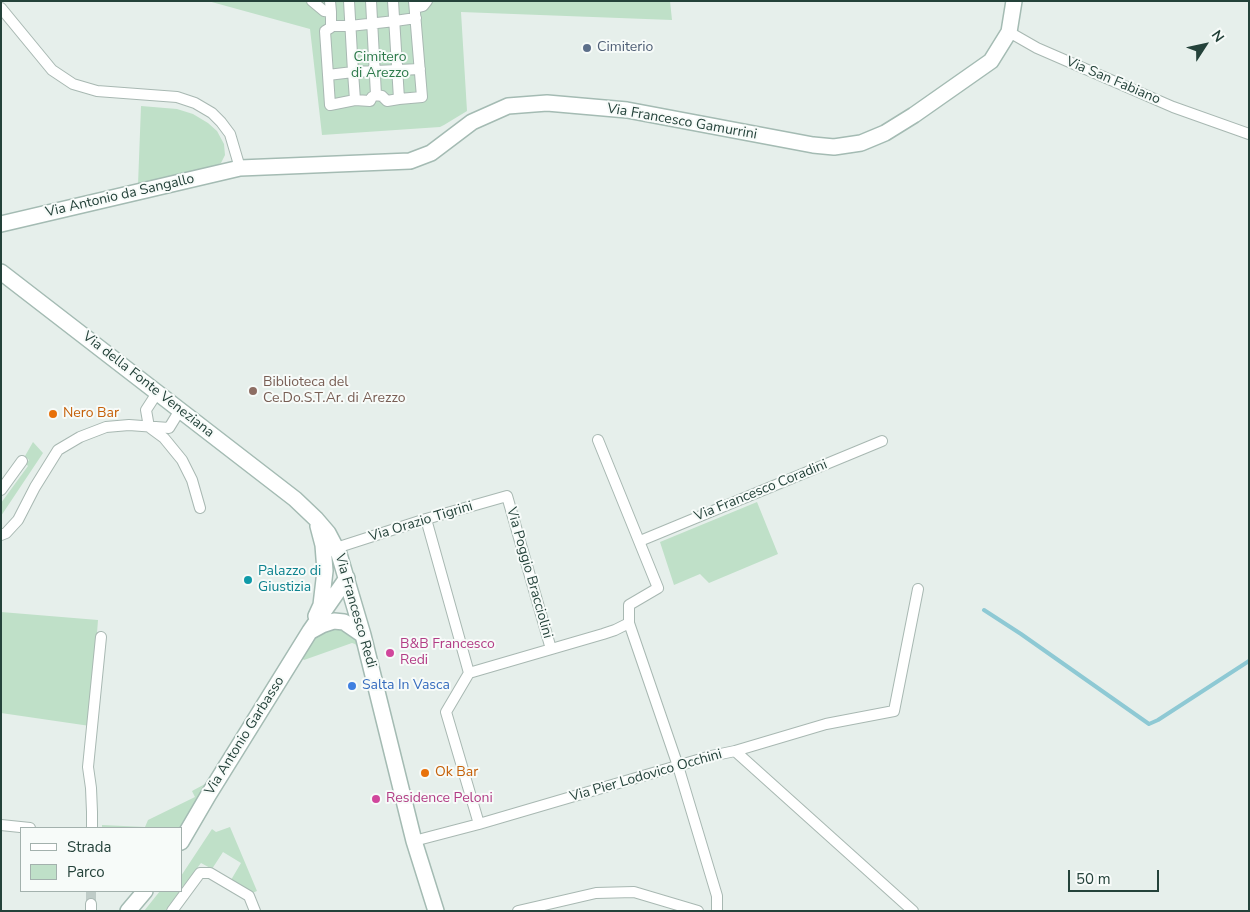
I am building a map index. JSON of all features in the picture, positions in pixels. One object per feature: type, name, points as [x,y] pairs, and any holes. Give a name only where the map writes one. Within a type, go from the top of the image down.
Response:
[{"type":"street","points":[[312,1],[324,12],[331,12]]},
{"type":"street","points":[[330,1],[331,26]]},
{"type":"street","points":[[349,1],[355,100]]},
{"type":"street","points":[[370,1],[376,95]]},
{"type":"street","points":[[393,1],[399,99]]},
{"type":"street","points":[[415,9],[422,97],[386,101],[382,96],[376,95],[370,101],[355,100],[330,105],[325,31],[331,26],[350,26],[394,21],[415,9],[423,6],[427,1]]},
{"type":"street","points":[[1009,32],[1014,1]]},
{"type":"street","points":[[1,8],[52,70],[73,84],[97,91],[177,97],[195,103],[212,113],[230,134],[240,168]]},
{"type":"street","name":"Via San Fabiano","points":[[1009,32],[1037,48],[1173,107],[1249,134]]},
{"type":"street","name":"Via Francesco Gamurrini","points":[[240,168],[410,161],[431,152],[472,122],[508,106],[547,103],[627,110],[813,145],[834,147],[861,143],[885,133],[914,115],[991,61],[1009,32]]},
{"type":"street","points":[[328,75],[420,69]]},
{"type":"street","name":"Via Antonio da Sangallo","points":[[1,224],[240,168]]},
{"type":"street","name":"Via della Fonte Veneziana","points":[[1,272],[295,499]]},
{"type":"street","points":[[157,393],[146,410],[149,427],[164,438],[182,460],[192,480],[200,508]]},
{"type":"street","points":[[1,535],[6,533],[18,520],[35,487],[58,450],[80,437],[106,428],[129,425],[169,428],[180,410]]},
{"type":"street","points":[[598,440],[658,588],[629,605],[629,623],[678,766],[717,896],[717,911],[710,911]]},
{"type":"street","name":"Via Francesco Coradini","points":[[640,541],[882,441]]},
{"type":"street","points":[[1,490],[22,461]]},
{"type":"street","name":"Via Orazio Tigrini","points":[[336,548],[426,519],[507,496]]},
{"type":"street","name":"Via Poggio Bracciolini","points":[[507,496],[551,649]]},
{"type":"street","name":"Via Francesco Redi","points":[[295,499],[328,533],[336,548],[347,578],[414,841],[436,911]]},
{"type":"street","name":"Via Antonio Garbasso","points":[[310,631],[321,605],[326,571],[323,545],[316,519]]},
{"type":"street","points":[[426,519],[469,673]]},
{"type":"street","name":"Via Antonio Garbasso","points":[[182,840],[310,631],[347,578]]},
{"type":"street","points":[[735,751],[826,724],[894,711],[918,590]]},
{"type":"street","points":[[310,631],[322,624],[334,621],[344,622],[363,635]]},
{"type":"street","points":[[479,824],[446,712],[469,673],[603,634],[629,623]]},
{"type":"street","points":[[92,827],[91,788],[88,767],[101,637]]},
{"type":"street","name":"Via Pier Lodovico Occhini","points":[[414,841],[479,824],[711,756],[735,751],[913,911]]},
{"type":"street","points":[[1,825],[20,827]]},
{"type":"street","points":[[172,911],[200,873],[210,873],[249,896],[255,911]]},
{"type":"street","points":[[128,911],[145,892]]},
{"type":"street","points":[[518,911],[596,893],[634,892],[698,911]]},
{"type":"green space","name":"Cimitero di Arezzo","points":[[208,1],[670,1],[672,20],[461,12],[467,111],[440,127],[322,135],[310,29]]},
{"type":"green space","points":[[141,106],[177,109],[193,114],[208,123],[217,131],[224,144],[225,155],[221,163],[212,167],[138,185]]},
{"type":"green space","points":[[33,442],[43,453],[1,516],[1,503],[28,466],[26,464],[29,460],[25,456]]},
{"type":"green space","points":[[757,502],[778,554],[709,583],[700,574],[674,585],[660,542]]},
{"type":"green space","points":[[1,612],[98,620],[90,726],[1,713]]},
{"type":"green space","points":[[331,626],[347,630],[357,640],[361,650],[352,643],[304,660],[301,658],[317,633]]},
{"type":"green space","points":[[205,784],[181,827],[145,827],[148,820],[195,797],[192,791]]},
{"type":"green space","points":[[102,825],[145,827],[102,827]]},
{"type":"green space","points":[[230,827],[257,891],[252,893],[231,880],[241,863],[223,852],[212,869],[201,863],[182,888],[182,874],[212,829],[216,832]]},
{"type":"green space","points":[[159,892],[179,892],[165,911],[144,911]]},
{"type":"waterway","points":[[984,610],[1149,724],[1249,661]]},
{"type":"tunnel","points":[[91,892],[91,904]]},
{"type":"place","name":"Cimiterio","points":[[587,48]]},
{"type":"place","name":"Biblioteca del Ce.Do.S.T.Ar. di Arezzo","points":[[253,391]]},
{"type":"place","name":"Nero Bar","points":[[53,414]]},
{"type":"place","name":"Palazzo di Giustizia","points":[[248,580]]},
{"type":"place","name":"B&B Francesco Redi","points":[[390,653]]},
{"type":"place","name":"Salta In Vasca","points":[[352,686]]},
{"type":"place","name":"Ok Bar","points":[[425,773]]},
{"type":"place","name":"Residence Peloni","points":[[376,799]]}]
